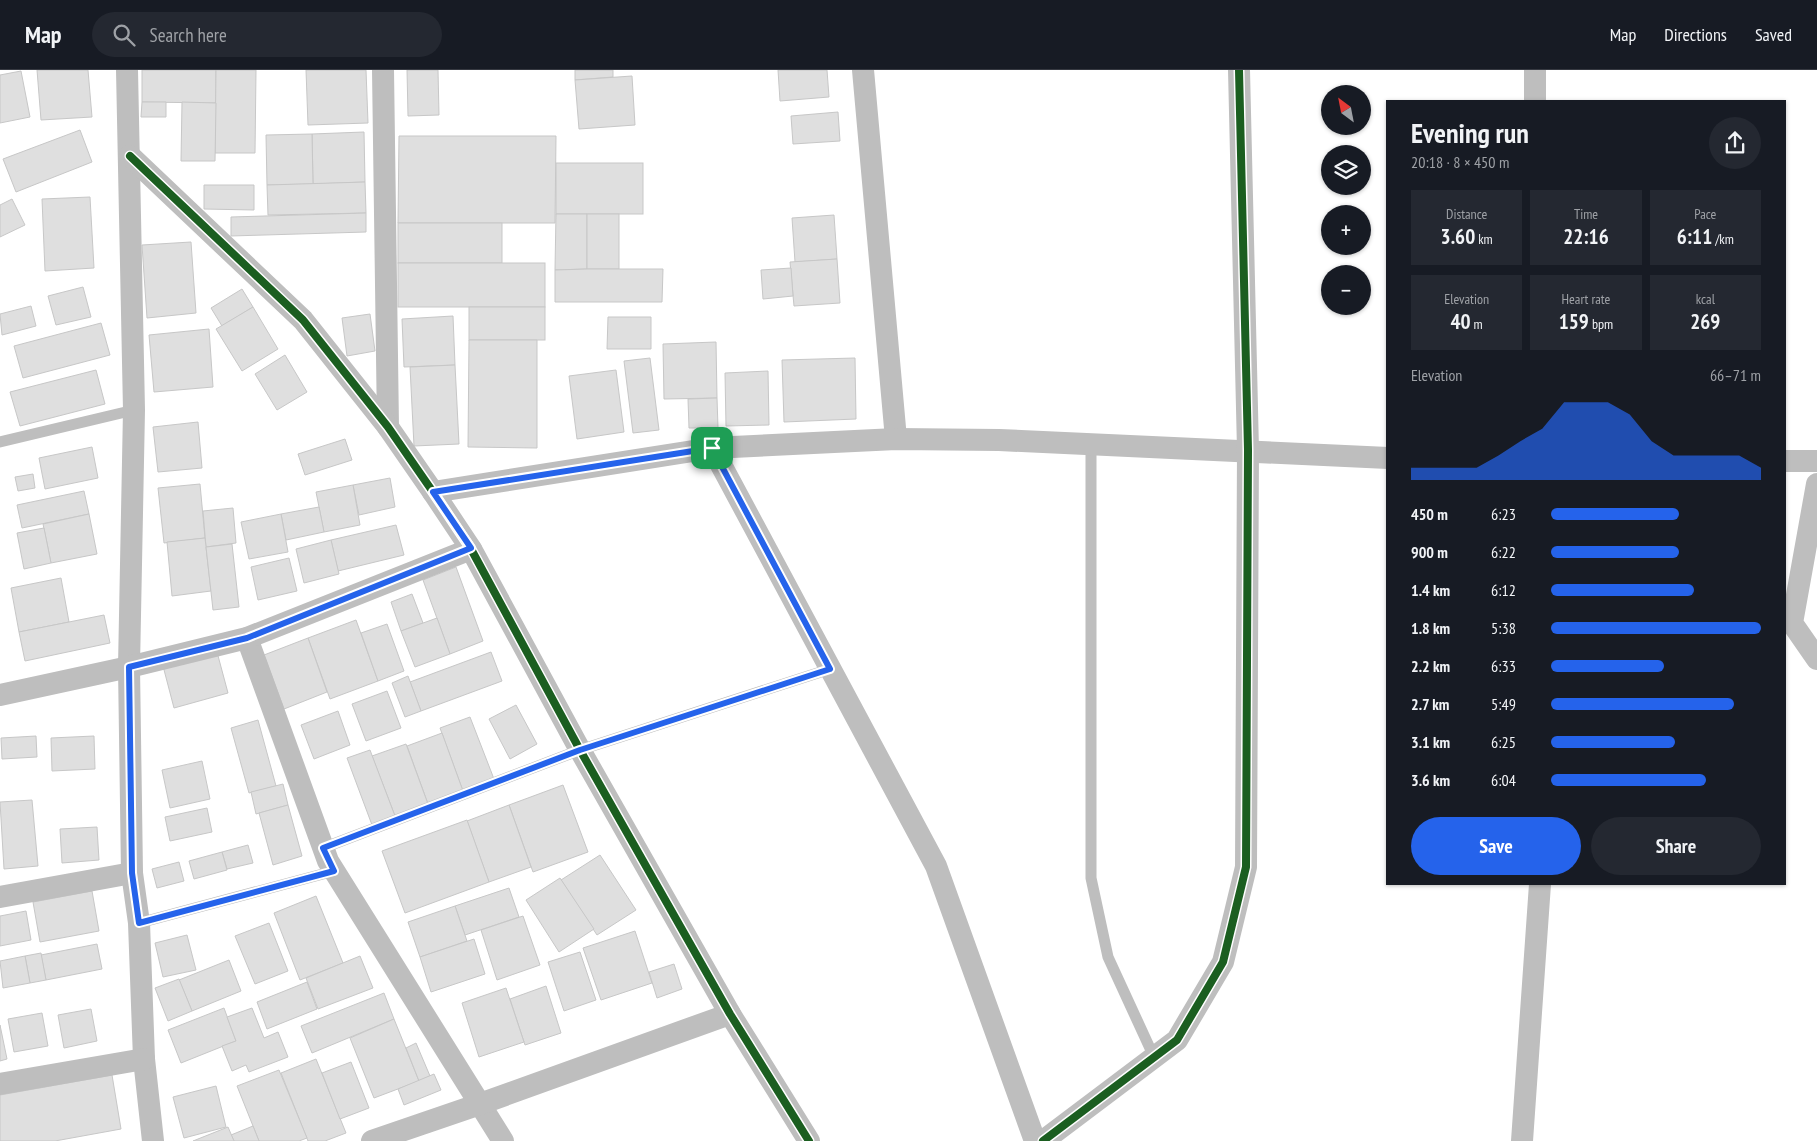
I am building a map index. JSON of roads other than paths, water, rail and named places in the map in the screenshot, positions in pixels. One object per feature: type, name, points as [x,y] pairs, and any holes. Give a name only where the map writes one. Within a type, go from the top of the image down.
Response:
[{"type":"street","points":[[128,70],[134,410],[129,667],[132,873],[139,923],[144,1059],[153,1141]]},
{"type":"street","points":[[383,70],[388,428]]},
{"type":"street","points":[[863,70],[896,438]]},
{"type":"street","points":[[1042,1141],[1176,1040],[1223,962],[1246,867],[1248,450],[1239,70]]},
{"type":"street","points":[[1535,70],[1535,100]]},
{"type":"street","points":[[130,156],[303,320],[388,428],[433,492],[471,548],[580,750],[730,1014],[808,1141]]},
{"type":"street","points":[[433,492],[712,448],[896,438],[999,440],[1248,450],[1386,458]]},
{"type":"street","points":[[712,448],[936,866],[1035,1141]]},
{"type":"street","points":[[1786,462],[1817,461]]},
{"type":"street","points":[[1817,484],[1792,623],[1817,659]]},
{"type":"street","points":[[0,695],[129,667],[247,638],[471,548]]},
{"type":"street","points":[[247,638],[323,848],[334,871],[503,1141]]},
{"type":"street","points":[[0,898],[132,873]]},
{"type":"street","points":[[1522,1141],[1540,885]]},
{"type":"street","points":[[372,1141],[730,1014]]},
{"type":"street","points":[[0,1084],[144,1059]]},
{"type":"lane","points":[[0,442],[134,410]]},
{"type":"lane","points":[[1091,444],[1090,878],[1108,957],[1154,1057]]},
{"type":"lane","points":[[323,848],[580,750],[830,669]]},
{"type":"lane","points":[[139,923],[334,871]]}]
